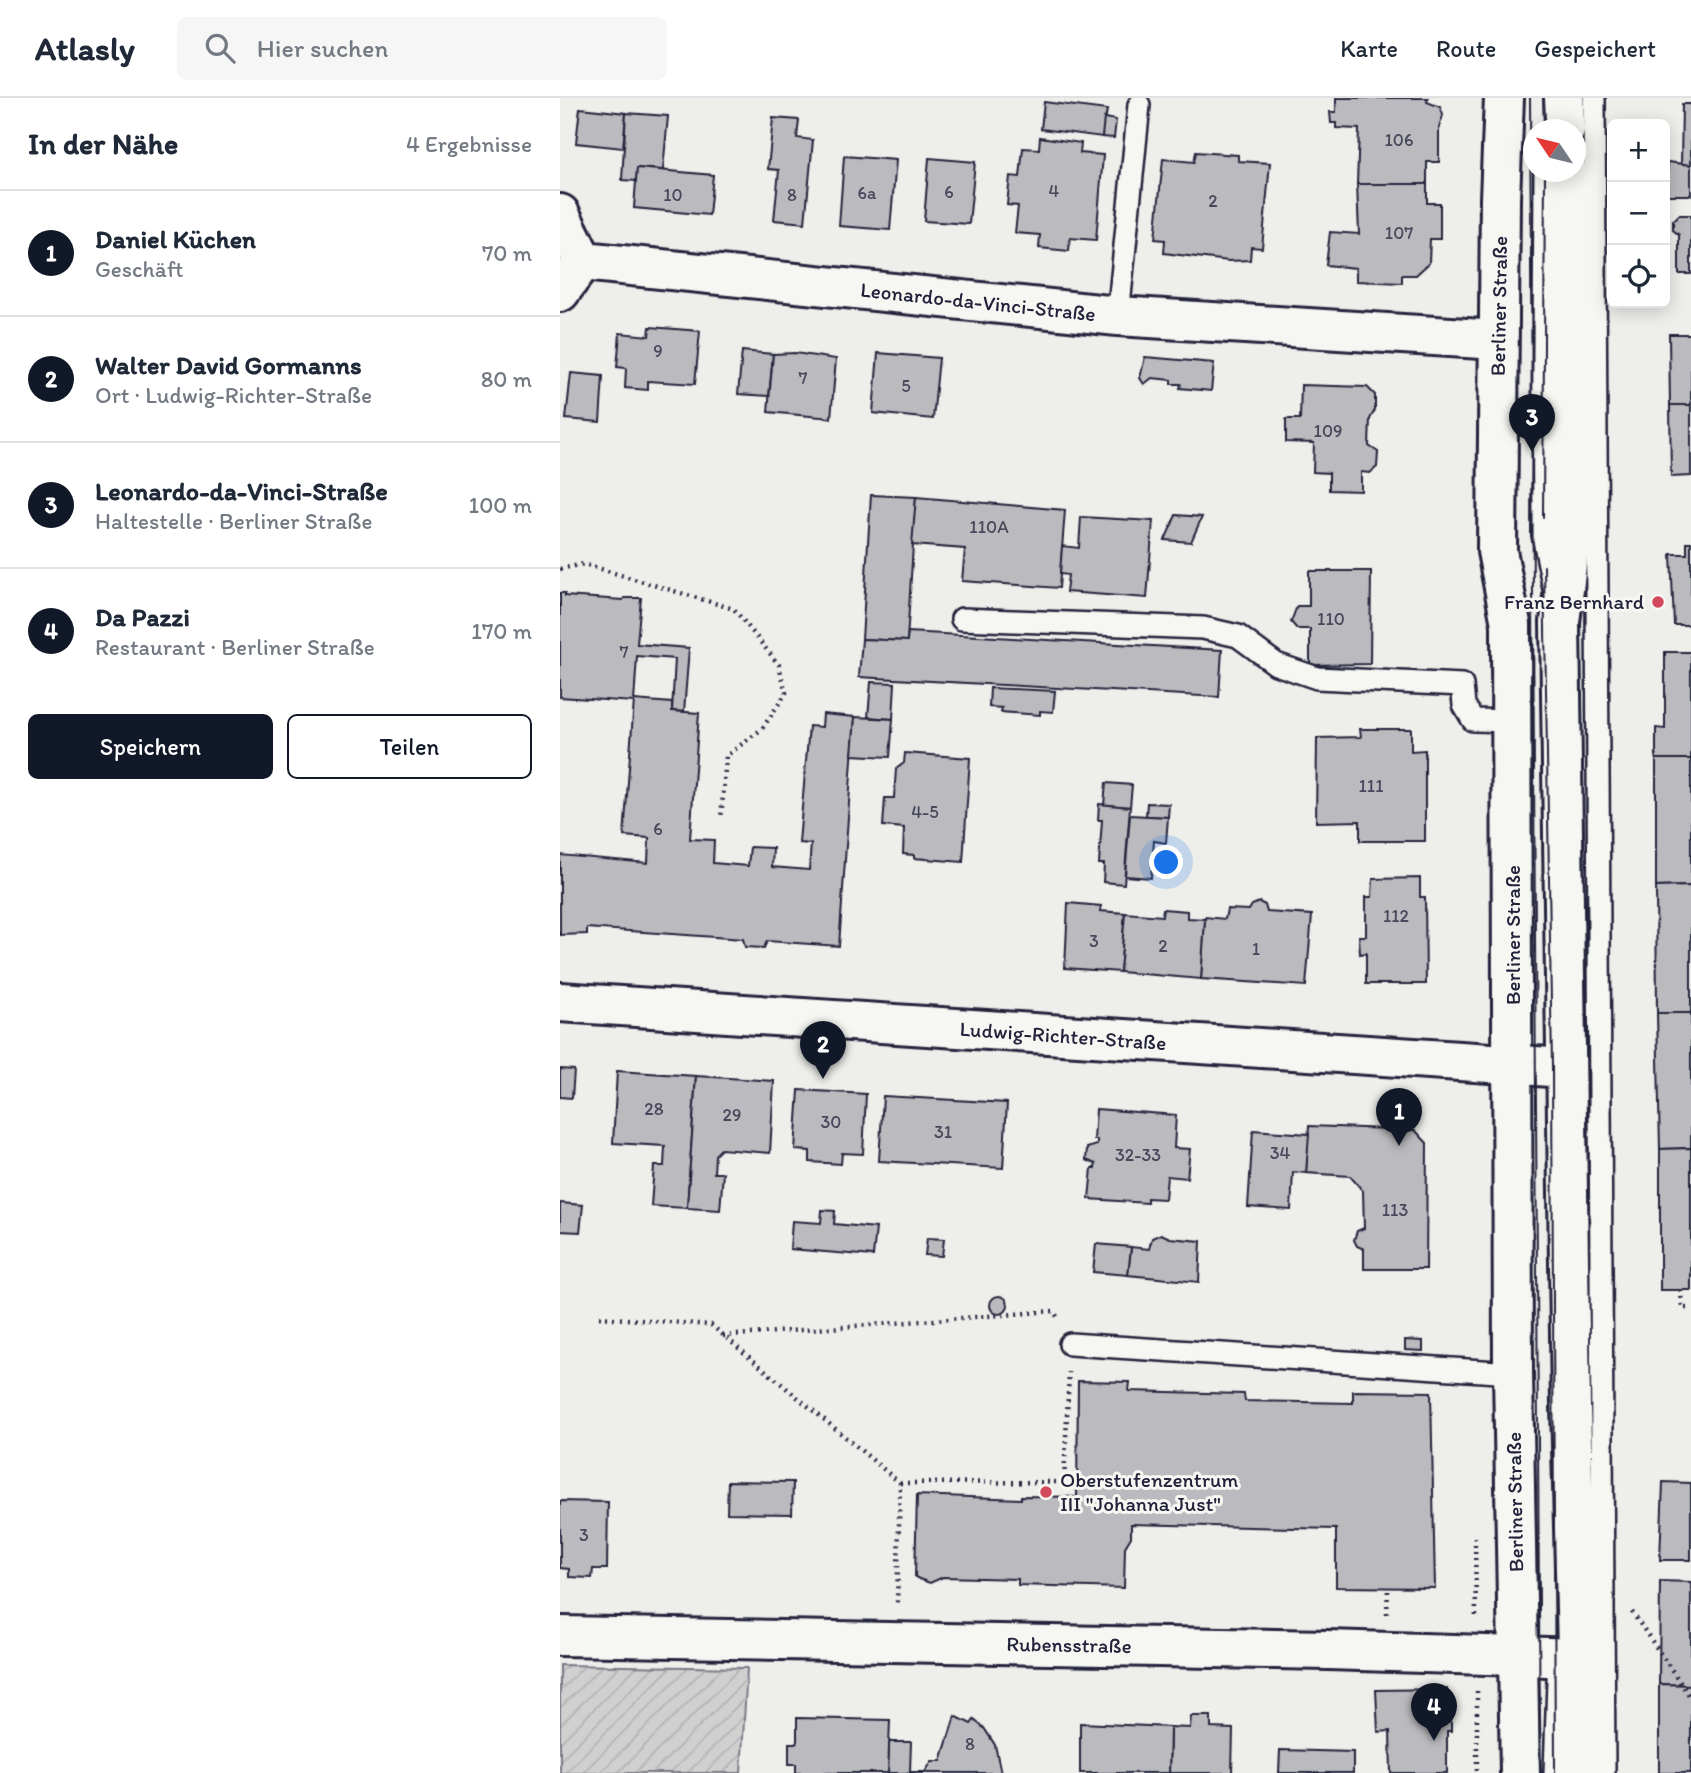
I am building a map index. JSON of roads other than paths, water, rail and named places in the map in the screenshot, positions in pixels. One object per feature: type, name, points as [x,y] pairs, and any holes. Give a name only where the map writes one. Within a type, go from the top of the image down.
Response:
[{"type":"main road","name":"Berliner Straße","points":[[1504,98],[1498,340],[1497,551],[1511,624],[1513,1373],[1520,1773]]},
{"type":"main road","points":[[1564,98],[1565,119]]},
{"type":"main road","points":[[1567,182],[1569,548],[1560,622],[1566,1068],[1586,1287],[1576,1600],[1568,1658],[1580,1773]]},
{"type":"main road","points":[[560,214],[583,261],[560,292]]},
{"type":"main road","name":"Leonardo-da-Vinci-Straße","points":[[583,261],[1118,316],[1498,340]]},
{"type":"main road","name":"Ludwig-Richter-Straße","points":[[560,1002],[1566,1068]]},
{"type":"main road","name":"Rubensstraße","points":[[560,1636],[1328,1650],[1568,1658]]},
{"type":"lane","points":[[1547,119],[1551,98]]},
{"type":"lane","points":[[1594,98],[1586,1287],[1603,1571],[1604,1773]]},
{"type":"lane","points":[[1118,316],[1139,104]]},
{"type":"lane","points":[[1545,182],[1543,535],[1560,622]]},
{"type":"lane","points":[[961,619],[1203,628],[1238,636],[1276,664],[1317,678],[1462,685],[1464,705],[1472,720],[1512,721]]},
{"type":"lane","points":[[1070,1344],[1513,1373]]},
{"type":"lane","points":[[1555,1773],[1568,1658]]},
{"type":"tram line","points":[[1530,98],[1540,1773]]},
{"type":"tram line","points":[[1544,98],[1545,119]]},
{"type":"tram line","points":[[1543,517],[1545,182]]},
{"type":"tram line","points":[[1544,566],[1552,1067],[1555,1773]]},
{"type":"place","name":"Leonardo-da-Vinci-Straße","points":[[1532,452]]},
{"type":"place","name":"Franz Bernhard","points":[[1658,602]]},
{"type":"place","name":"Walter David Gormanns","points":[[823,1079]]},
{"type":"place","name":"Daniel Küchen","points":[[1399,1146]]},
{"type":"place","name":"Oberstufenzentrum III \"Johanna Just\"","points":[[1046,1492]]},
{"type":"place","name":"Da Pazzi","points":[[1434,1741]]}]
